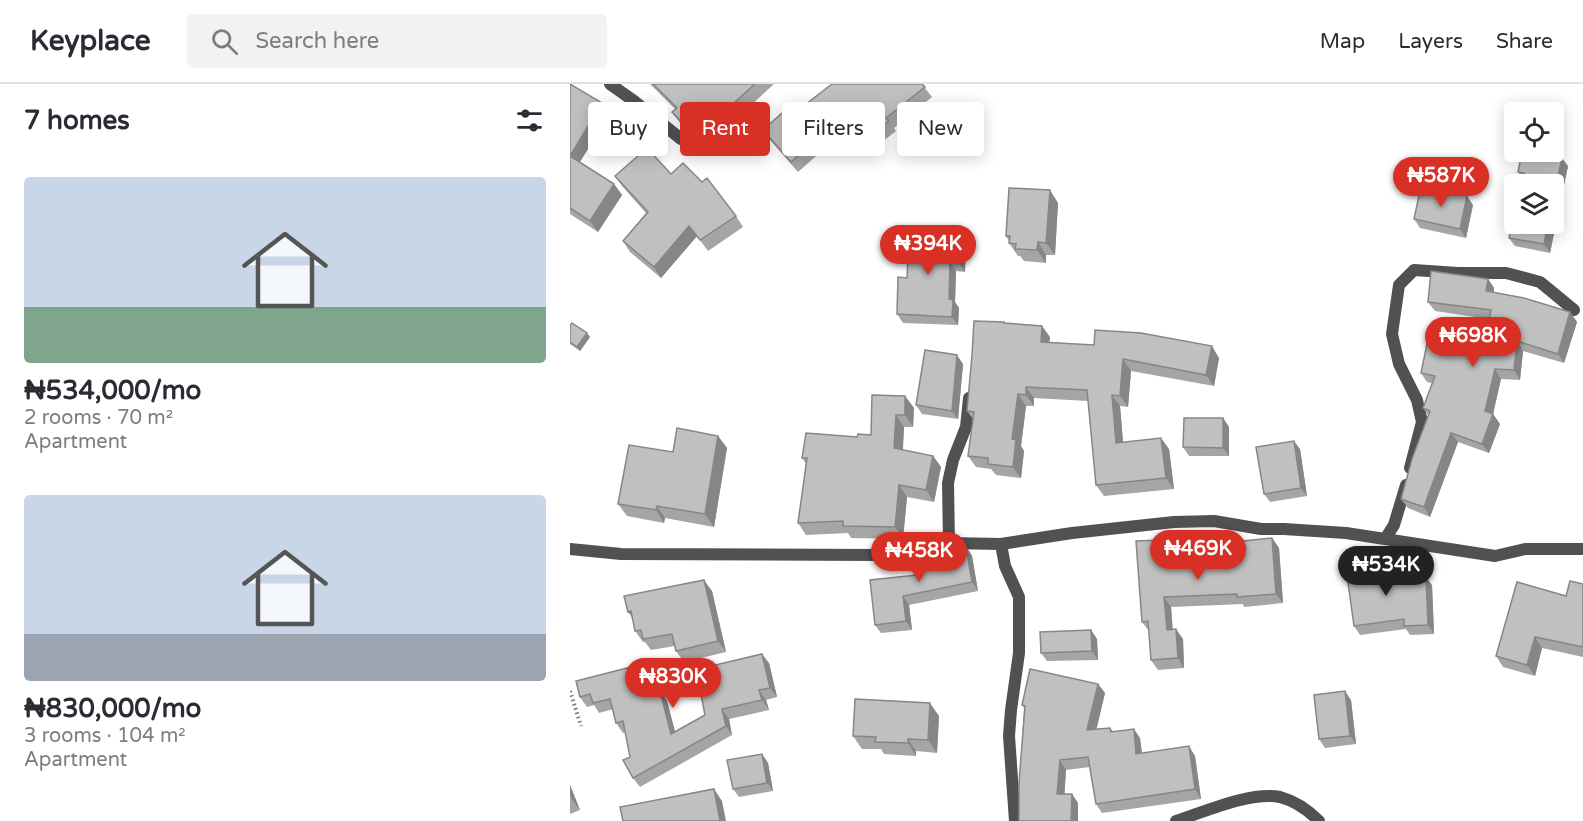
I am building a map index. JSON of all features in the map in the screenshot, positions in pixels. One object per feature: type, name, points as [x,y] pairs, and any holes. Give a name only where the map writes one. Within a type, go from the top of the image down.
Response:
[{"type":"street","points":[[610,84],[634,100],[680,138]]},
{"type":"street","points":[[1385,539],[1394,525],[1422,422],[1417,400],[1399,364],[1392,334],[1399,285],[1414,270],[1506,273],[1540,282],[1574,309]]},
{"type":"street","points":[[949,543],[948,483],[953,460],[966,427],[970,390]]},
{"type":"street","points":[[570,549],[621,554],[877,555],[949,543],[1001,544],[1072,533],[1174,522],[1214,521],[1261,529],[1346,533],[1495,556],[1525,549],[1583,549]]},
{"type":"street","points":[[1001,544],[1005,566],[1019,597],[1018,653],[1009,736],[1015,821]]},
{"type":"street","points":[[1176,821],[1233,802],[1256,797],[1278,797],[1297,803],[1319,821]]},
{"type":"path","points":[[570,691],[581,726]]},
{"type":"building","points":[[570,84],[600,102],[588,102],[588,126],[570,156]]},
{"type":"building","points":[[653,84],[755,84],[735,102],[680,102],[680,120],[672,112],[677,108]]},
{"type":"building","points":[[832,84],[922,84],[925,87],[906,102],[897,102],[897,109],[886,118],[889,121],[885,124],[885,102],[809,102]]},
{"type":"building","points":[[782,113],[782,152],[770,138],[770,124]]},
{"type":"building","points":[[570,156],[614,184],[590,221],[570,208]]},
{"type":"building","points":[[638,156],[654,156],[671,174],[683,163],[702,182],[707,178],[736,216],[700,240],[689,226],[654,267],[623,241],[648,212],[615,176]]},
{"type":"building","points":[[786,156],[798,156],[791,162]]},
{"type":"building","points":[[1520,162],[1561,162],[1559,174],[1518,172]]},
{"type":"building","points":[[1421,186],[1467,196],[1460,229],[1414,219]]},
{"type":"building","points":[[1009,188],[1050,190],[1046,243],[1038,242],[1037,250],[1015,249],[1016,244],[1009,243],[1010,236],[1006,236]]},
{"type":"building","points":[[909,234],[960,236],[959,263],[950,263],[949,299],[953,300],[952,317],[897,314],[898,277],[907,278]]},
{"type":"building","points":[[1510,234],[1546,234],[1544,244],[1509,238]]},
{"type":"building","points":[[1431,271],[1488,279],[1486,291],[1524,298],[1570,312],[1558,354],[1517,341],[1514,370],[1495,369],[1485,411],[1493,414],[1482,444],[1451,433],[1424,507],[1401,499],[1412,459],[1430,411],[1423,408],[1435,376],[1421,373],[1429,334],[1484,346],[1491,310],[1428,302]]},
{"type":"building","points":[[974,321],[1042,326],[1041,342],[1094,345],[1095,330],[1141,333],[1212,346],[1206,375],[1123,359],[1120,396],[1112,395],[1116,443],[1161,438],[1166,478],[1096,485],[1087,390],[1026,387],[1026,395],[1018,394],[1012,439],[1016,440],[1013,467],[988,464],[988,458],[968,456],[974,412],[967,411]]},
{"type":"building","points":[[572,323],[587,333],[577,347],[570,342]]},
{"type":"building","points":[[925,350],[957,355],[952,411],[916,405]]},
{"type":"building","points":[[872,395],[905,396],[905,415],[896,415],[894,448],[933,456],[926,490],[899,485],[895,527],[843,526],[843,521],[798,523],[807,458],[802,458],[806,433],[857,437],[858,434],[871,435]]},
{"type":"building","points":[[1184,418],[1223,418],[1223,448],[1183,447]]},
{"type":"building","points":[[677,428],[718,436],[705,514],[657,506],[656,510],[618,504],[629,445],[673,452]]},
{"type":"building","points":[[1294,441],[1301,488],[1264,494],[1256,447]]},
{"type":"building","points":[[1272,538],[1276,594],[1237,597],[1237,594],[1164,597],[1167,630],[1176,629],[1178,658],[1151,660],[1148,621],[1142,622],[1136,541],[1163,540],[1163,552],[1234,550],[1233,542]]},
{"type":"building","points":[[966,547],[972,582],[903,596],[906,621],[875,625],[870,580],[917,575],[914,558]]},
{"type":"building","points":[[1380,563],[1382,578],[1426,577],[1428,625],[1404,626],[1404,619],[1354,626],[1346,568]]},
{"type":"building","points":[[704,580],[718,641],[676,651],[672,634],[643,639],[641,630],[635,631],[631,611],[628,612],[624,596]]},
{"type":"building","points":[[1570,581],[1583,584],[1583,647],[1535,637],[1527,665],[1496,656],[1517,582],[1566,596]]},
{"type":"building","points":[[1091,630],[1092,651],[1041,653],[1040,632]]},
{"type":"building","points":[[762,654],[770,688],[759,690],[762,700],[722,709],[726,726],[633,778],[623,760],[630,757],[623,721],[616,723],[610,699],[593,703],[590,694],[580,697],[576,681],[635,666],[643,696],[660,691],[671,734],[705,715],[700,689],[716,686],[711,666]]},
{"type":"building","points":[[1030,669],[1098,684],[1087,730],[1110,728],[1111,732],[1134,729],[1136,754],[1189,746],[1195,789],[1096,804],[1088,757],[1060,760],[1057,794],[1072,794],[1071,821],[1019,821],[1019,783],[1025,706],[1022,705]]},
{"type":"building","points":[[1345,691],[1350,736],[1319,739],[1314,695]]},
{"type":"building","points":[[855,699],[930,703],[928,740],[908,739],[908,743],[875,742],[876,737],[853,736]]},
{"type":"building","points":[[762,754],[767,783],[733,789],[727,760]]},
{"type":"building","points":[[714,789],[720,821],[623,821],[620,807]]}]
